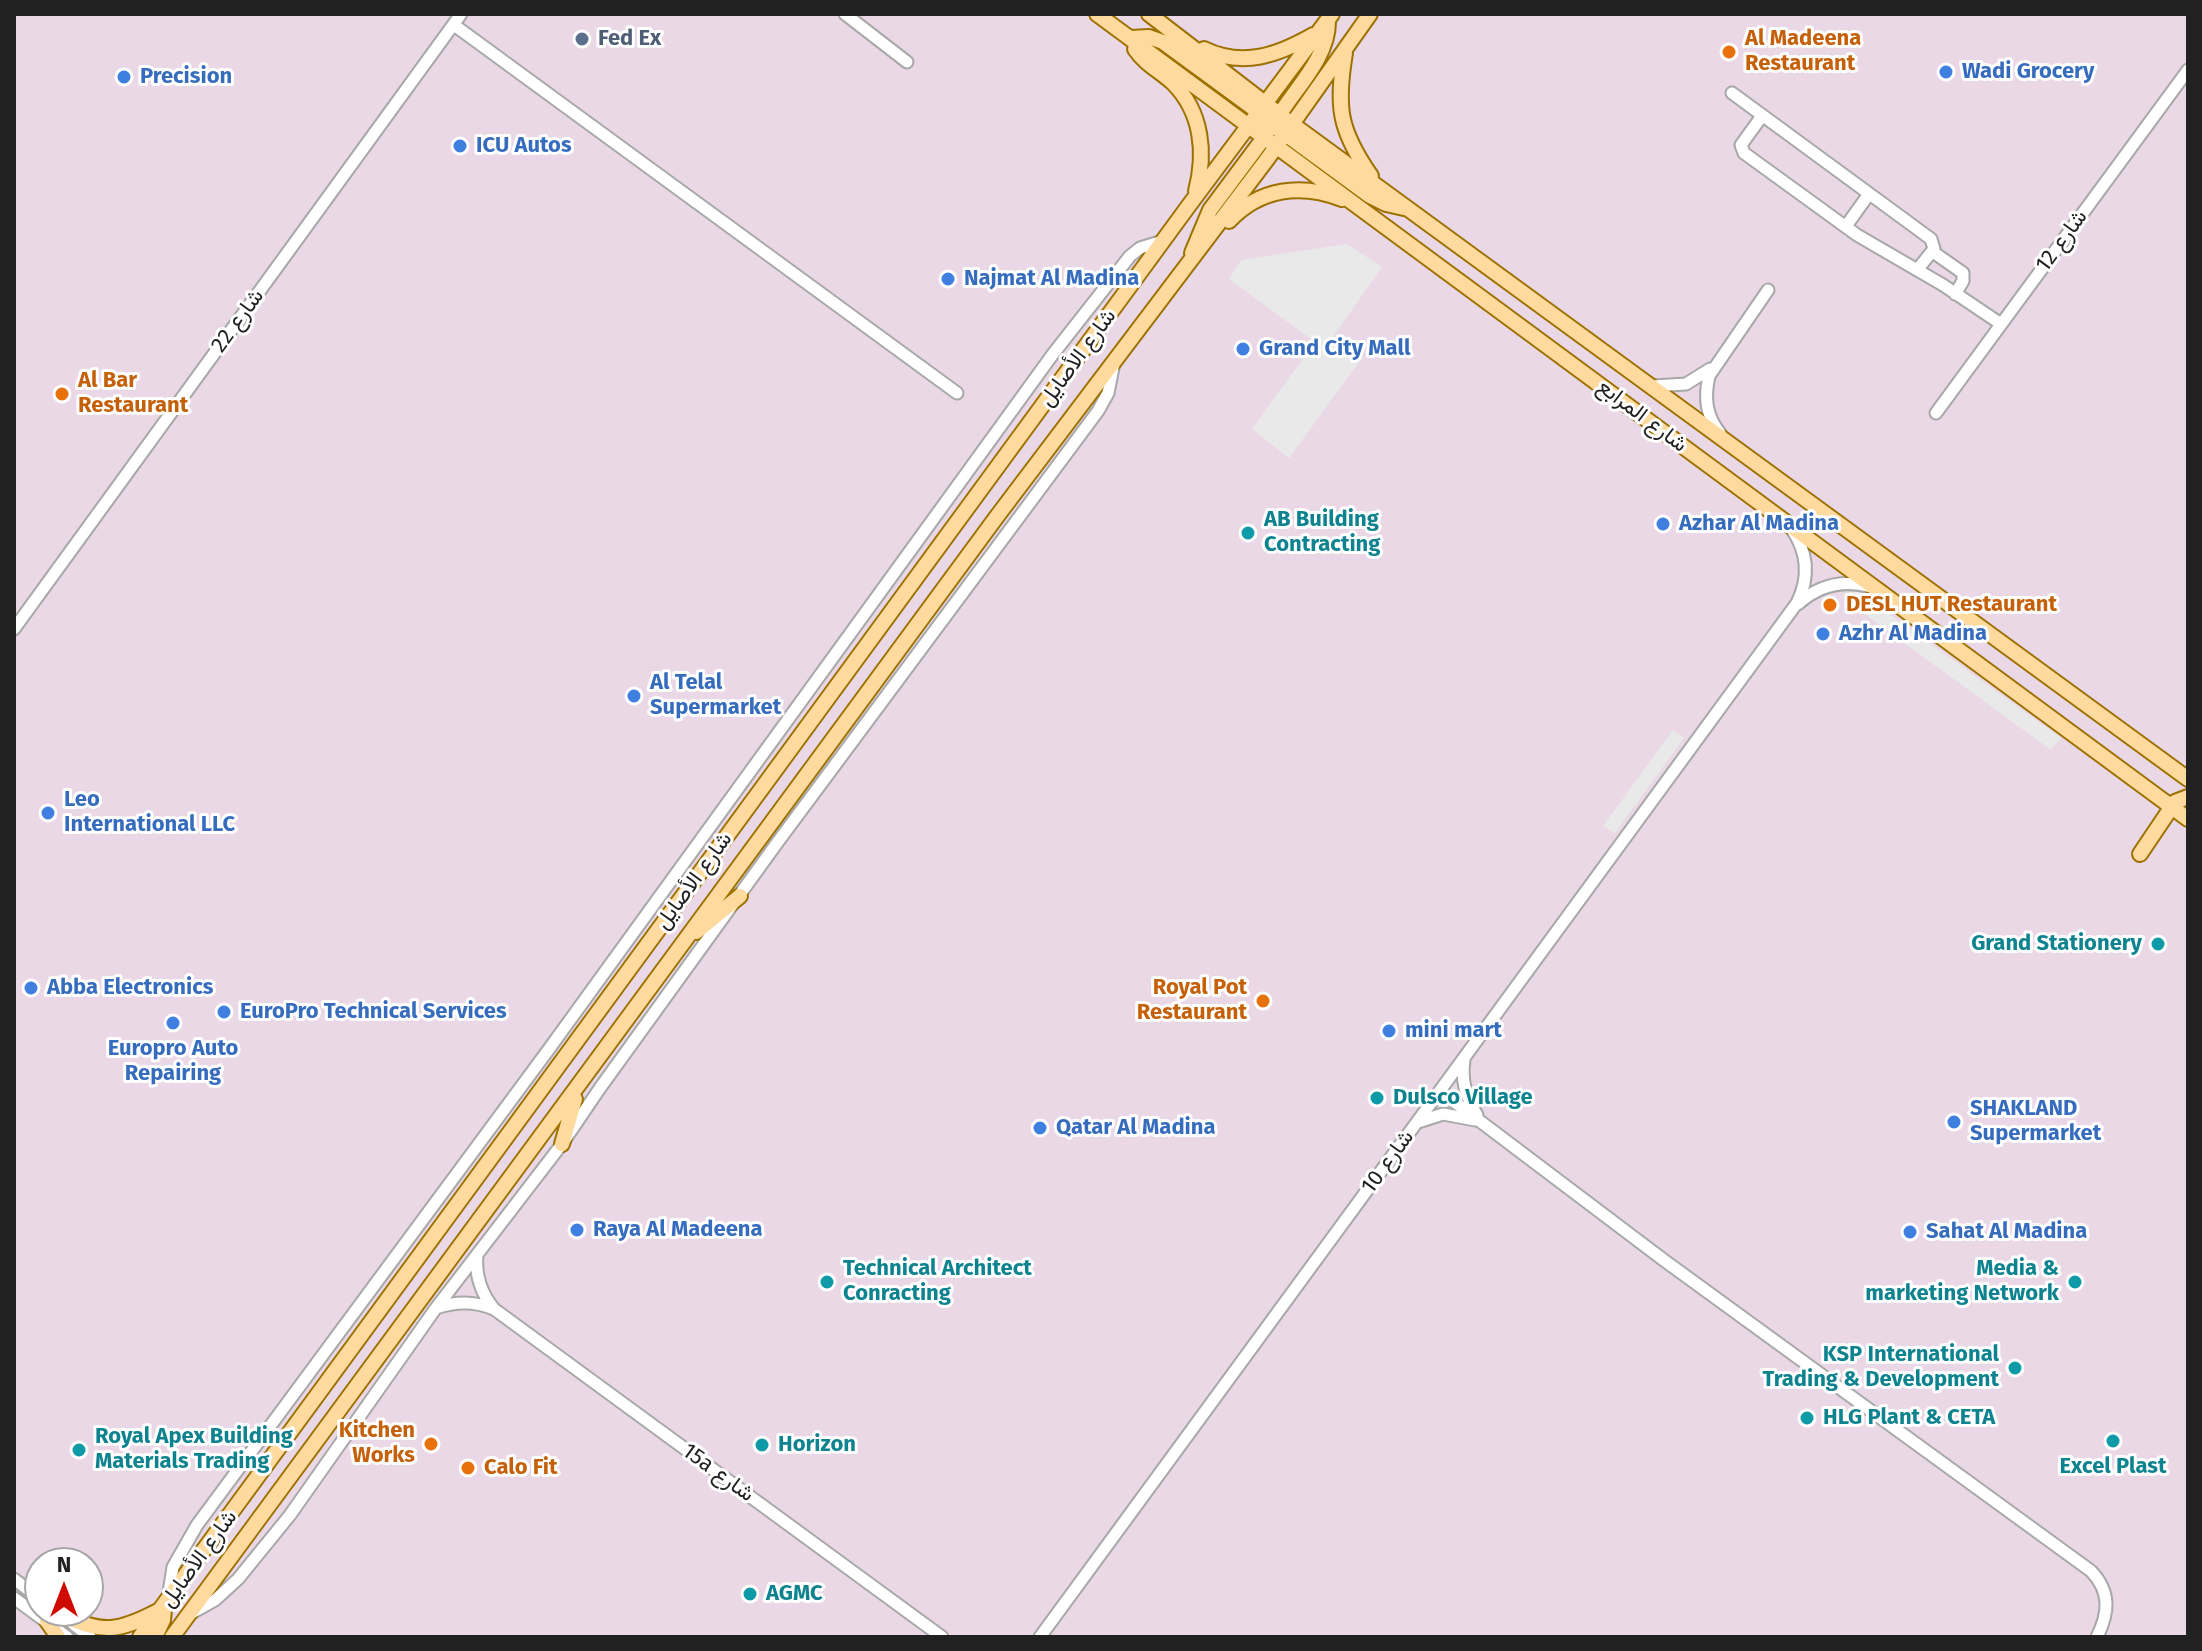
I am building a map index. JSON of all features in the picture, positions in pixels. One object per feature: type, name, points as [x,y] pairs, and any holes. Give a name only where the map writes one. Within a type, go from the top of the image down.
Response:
[{"type":"main road","name":"شارع المرابع","points":[[1097,14],[1250,125],[1273,124],[1378,186],[2188,779]]},
{"type":"main road","name":"شارع المرابع","points":[[1149,14],[1181,37],[1361,206],[2188,819]]},
{"type":"main road","name":"شارع الأصايل","points":[[1273,124],[1346,47],[1370,14]]},
{"type":"main road","points":[[1181,37],[1220,55],[1251,59],[1281,52],[1326,21]]},
{"type":"main road","name":"شارع الأصايل","points":[[176,1634],[1190,261],[1273,124],[1326,21]]},
{"type":"main road","points":[[1190,204],[1201,164],[1200,136],[1195,117],[1179,90],[1143,59],[1130,38],[1149,37],[1163,42],[1378,200],[1409,208]]},
{"type":"main road","points":[[1346,47],[1339,96],[1341,118],[1352,148],[1378,186]]},
{"type":"main road","name":"شارع الأصايل","points":[[140,1637],[1250,125]]},
{"type":"main road","points":[[1190,261],[1242,208],[1273,193],[1295,189],[1317,191],[1361,206]]},
{"type":"main road","points":[[2140,854],[2171,806],[2188,797]]},
{"type":"main road","points":[[689,936],[740,896]]},
{"type":"main road","points":[[562,1144],[578,1087]]},
{"type":"main road","points":[[97,1627],[117,1629],[138,1622],[165,1605]]},
{"type":"main road","points":[[155,1637],[163,1620],[165,1605]]},
{"type":"street","name":"شارع 22","points":[[14,629],[461,14]]},
{"type":"street","points":[[845,14],[907,62]]},
{"type":"street","points":[[454,25],[957,393]]},
{"type":"street","name":"شارع 12","points":[[1936,413],[2188,70]]},
{"type":"street","points":[[1732,93],[1931,239],[1933,252],[1917,270]]},
{"type":"street","points":[[1762,116],[1741,145],[1742,151],[1846,226],[2001,324]]},
{"type":"street","points":[[1846,226],[1869,194]]},
{"type":"street","points":[[165,1605],[173,1567],[197,1525],[549,1049],[1053,354],[1130,256],[1140,248],[1163,241]]},
{"type":"street","points":[[1933,252],[1963,273],[1963,281],[1955,294]]},
{"type":"street","points":[[1723,437],[1711,419],[1706,388],[1714,366],[1768,290]]},
{"type":"street","points":[[189,1615],[227,1590],[298,1503],[436,1308],[562,1144],[740,896],[1098,411],[1108,393],[1114,361]]},
{"type":"street","points":[[1653,386],[1686,384],[1714,366]]},
{"type":"street","name":"شارع 10","points":[[1040,1637],[1792,610],[1804,586],[1806,569],[1801,545],[1788,525]]},
{"type":"street","name":"شارع 10","points":[[1792,610],[1815,591],[1834,584],[1852,583],[1876,588]]},
{"type":"street","points":[[1465,1058],[1463,1075],[1466,1093],[1482,1122]]},
{"type":"street","points":[[1440,1091],[1665,1261],[2091,1571],[2104,1589],[2107,1612],[2097,1637]]},
{"type":"street","points":[[1418,1122],[1443,1114],[1482,1122]]},
{"type":"street","name":"15a شارع","points":[[477,1255],[478,1280],[484,1296],[494,1309],[942,1637]]},
{"type":"street","name":"15a شارع","points":[[436,1308],[453,1303],[470,1303],[494,1309]]},
{"type":"shaded area","points":[[14,14],[2188,14],[2188,1637],[14,1637]]},
{"type":"shaded area","points":[[1347,244],[1382,267],[1333,337],[1362,358],[1289,458],[1252,429],[1315,342],[1229,279],[1241,260]]},
{"type":"shaded area","points":[[1853,588],[2061,738],[2051,750],[1844,599]]},
{"type":"shaded area","points":[[1673,730],[1684,738],[1615,833],[1603,826]]},
{"type":"place","name":"Fed Ex","points":[[582,39]]},
{"type":"place","name":"Al Madeena Restaurant","points":[[1729,52]]},
{"type":"place","name":"Wadi Grocery","points":[[1946,72]]},
{"type":"place","name":"Precision","points":[[124,77]]},
{"type":"place","name":"ICU Autos","points":[[460,146]]},
{"type":"place","name":"Najmat Al Madina","points":[[948,279]]},
{"type":"place","name":"Grand City Mall","points":[[1243,349]]},
{"type":"place","name":"Al Bar Restaurant","points":[[62,394]]},
{"type":"place","name":"Azhar Al Madina","points":[[1663,524]]},
{"type":"place","name":"AB Building Contracting","points":[[1248,533]]},
{"type":"place","name":"DESL HUT Restaurant","points":[[1830,605]]},
{"type":"place","name":"Azhr Al Madina","points":[[1823,634]]},
{"type":"place","name":"Al Telal Supermarket","points":[[634,696]]},
{"type":"place","name":"Leo International LLC","points":[[48,813]]},
{"type":"place","name":"Grand Stationery","points":[[2158,944]]},
{"type":"place","name":"Abba Electronics","points":[[31,988]]},
{"type":"place","name":"Royal Pot Restaurant","points":[[1263,1001]]},
{"type":"place","name":"EuroPro Technical Services","points":[[224,1012]]},
{"type":"place","name":"Europro Auto Repairing","points":[[173,1023]]},
{"type":"place","name":"mini mart","points":[[1389,1031]]},
{"type":"place","name":"Dulsco Village","points":[[1377,1098]]},
{"type":"place","name":"SHAKLAND Supermarket","points":[[1954,1122]]},
{"type":"place","name":"Qatar Al Madina","points":[[1040,1128]]},
{"type":"place","name":"Raya Al Madeena","points":[[577,1230]]},
{"type":"place","name":"Sahat Al Madina","points":[[1910,1232]]},
{"type":"place","name":"Technical Architect Conracting","points":[[827,1282]]},
{"type":"place","name":"Media & marketing Network","points":[[2075,1282]]},
{"type":"place","name":"KSP International Trading & Development","points":[[2015,1368]]},
{"type":"place","name":"HLG Plant & CETA","points":[[1807,1418]]},
{"type":"place","name":"Excel Plast","points":[[2113,1441]]},
{"type":"place","name":"Kitchen Works","points":[[431,1444]]},
{"type":"place","name":"Horizon","points":[[762,1445]]},
{"type":"place","name":"Royal Apex Building Materials Trading","points":[[79,1450]]},
{"type":"place","name":"Calo Fit","points":[[468,1468]]},
{"type":"place","name":"AGMC","points":[[750,1594]]}]
